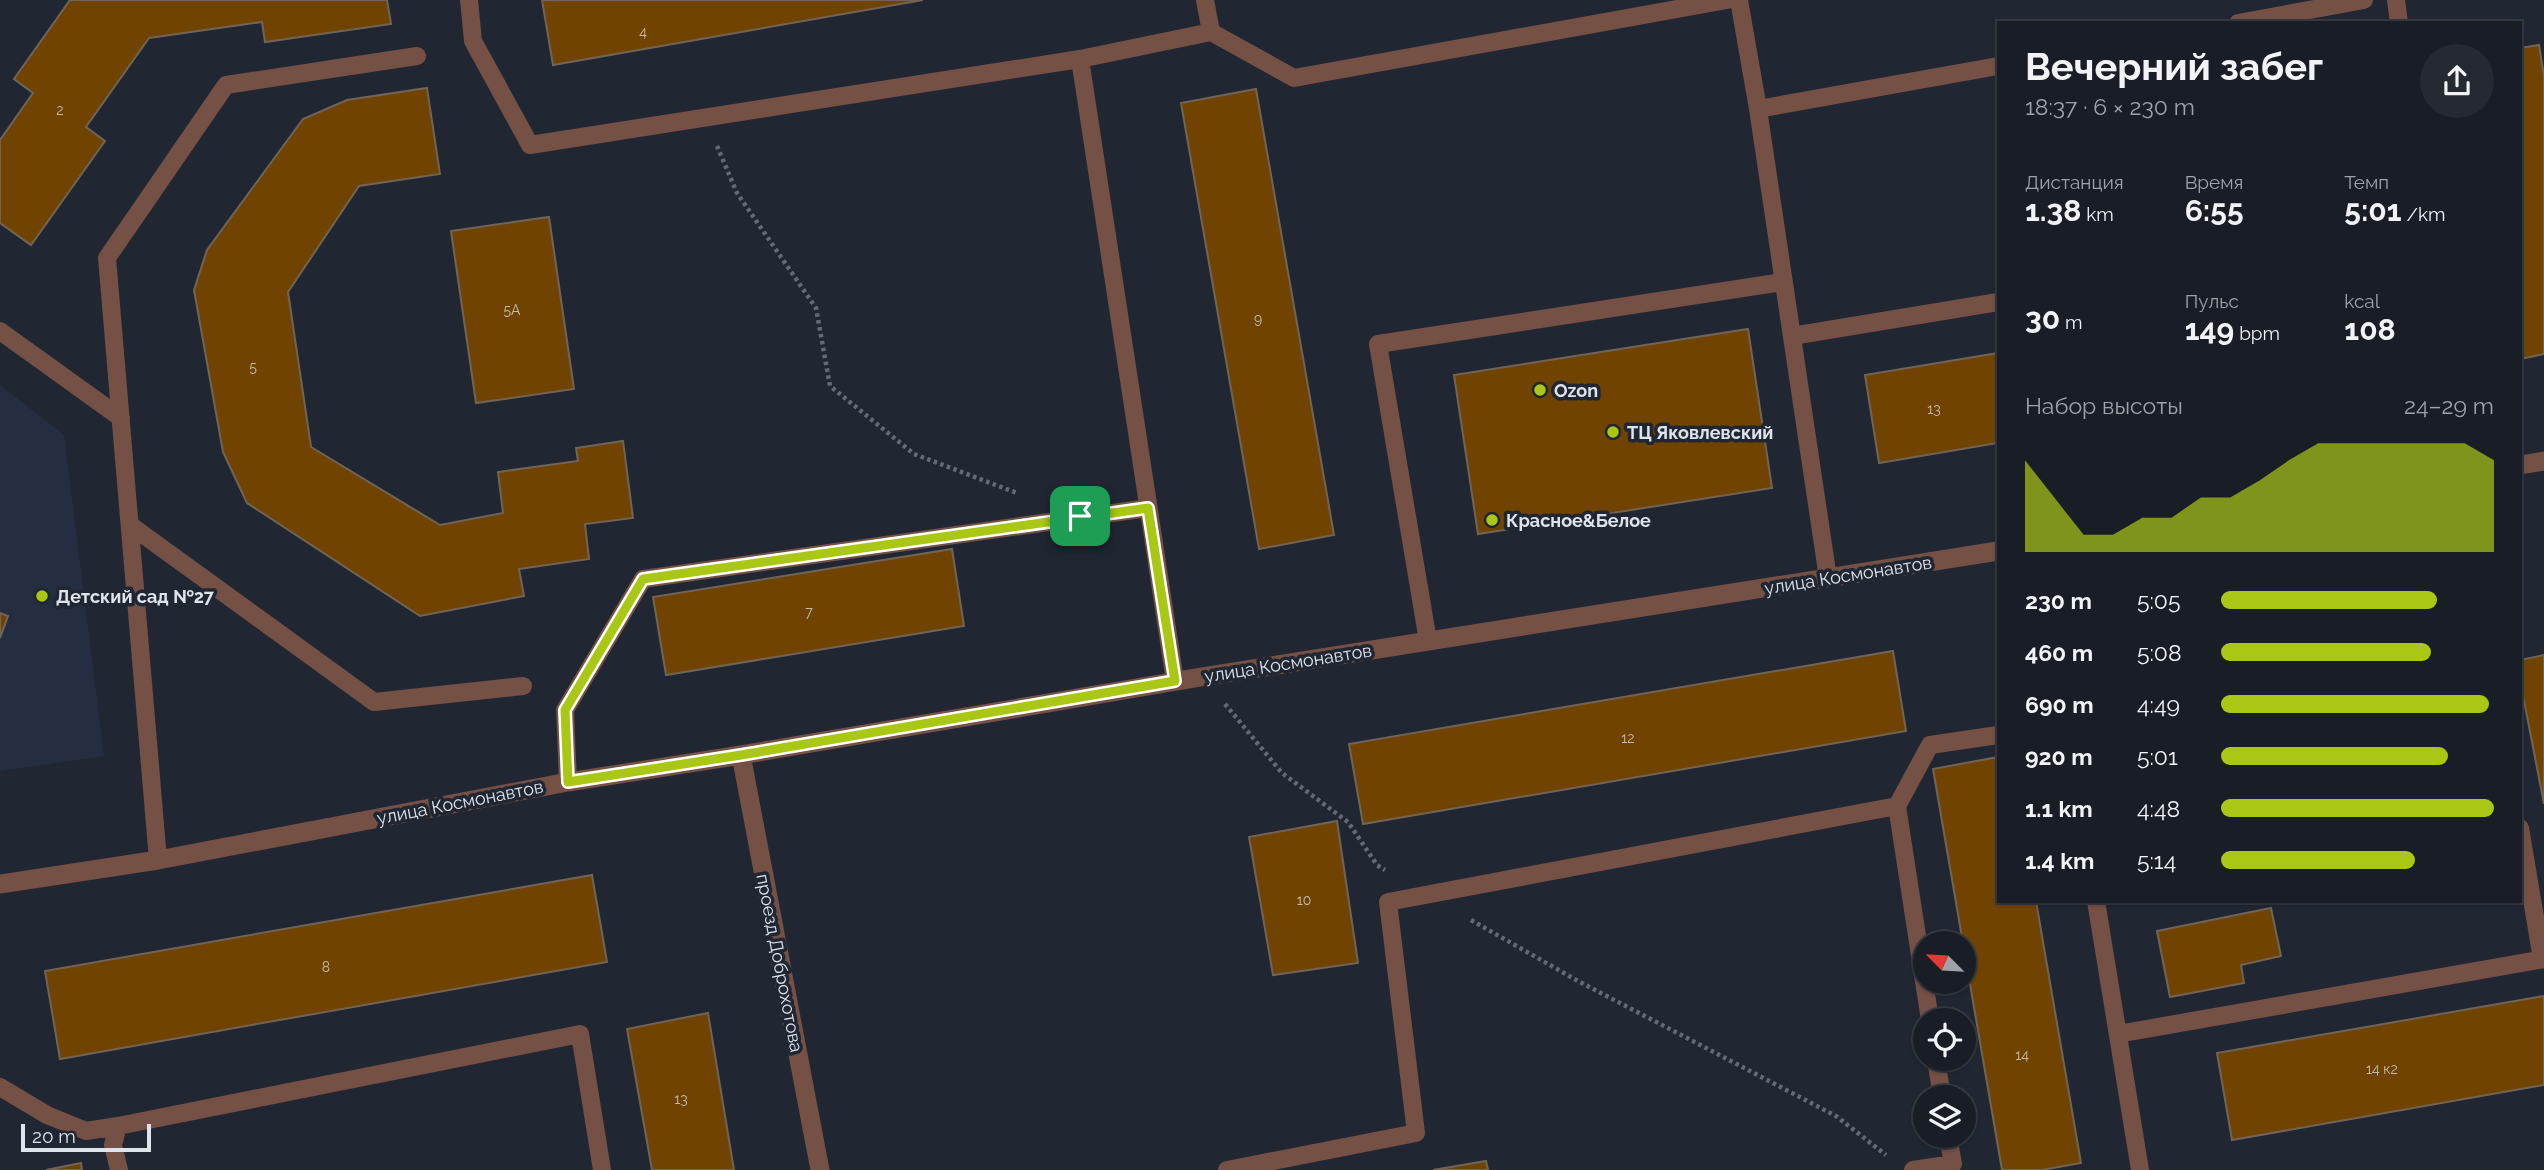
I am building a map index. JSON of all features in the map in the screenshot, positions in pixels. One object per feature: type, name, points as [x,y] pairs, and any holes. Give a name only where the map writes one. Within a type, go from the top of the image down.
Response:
[{"type":"street","points":[[2522,465],[2544,461]]},
{"type":"street","name":"улица Космонавтов","points":[[0,884],[158,860],[568,782],[1175,681],[1997,551]]},
{"type":"street","name":"проезд Доброхотова","points":[[741,755],[820,1170]]},
{"type":"lane","points":[[469,0],[473,41],[530,145],[1080,59],[1211,32],[1294,78],[1727,0]]},
{"type":"lane","points":[[1205,0],[1211,32]]},
{"type":"lane","points":[[1739,0],[1828,578]]},
{"type":"lane","points":[[2249,21],[2364,0]]},
{"type":"lane","points":[[2396,0],[2399,21]]},
{"type":"lane","points":[[158,860],[107,258],[226,85],[417,57]]},
{"type":"lane","points":[[1080,59],[1175,681]]},
{"type":"lane","points":[[1758,110],[1997,66]]},
{"type":"lane","points":[[1428,641],[1378,344],[1783,282]]},
{"type":"lane","points":[[1792,336],[1997,302]]},
{"type":"lane","points":[[0,331],[121,418]]},
{"type":"lane","points":[[568,782],[565,710],[643,579],[1148,508]]},
{"type":"lane","points":[[130,525],[374,702],[523,686]]},
{"type":"lane","points":[[1928,1008],[1897,807],[1930,745],[1997,735]]},
{"type":"lane","points":[[1227,1170],[1416,1133],[1388,902],[1897,807]]},
{"type":"lane","points":[[2118,1034],[2543,959],[2522,839]]},
{"type":"lane","points":[[2096,903],[2140,1170]]},
{"type":"lane","points":[[0,1087],[47,1115],[86,1131],[580,1034],[602,1170]]},
{"type":"lane","points":[[118,1126],[113,1144],[119,1170]]},
{"type":"lane","points":[[1913,1170],[1953,1164],[1950,1148]]},
{"type":"path","points":[[704,116],[737,193],[816,308],[831,386],[914,454],[1020,494]]},
{"type":"path","points":[[1201,677],[1282,773],[1348,822],[1377,865],[1578,981],[1836,1116],[1896,1162]]},
{"type":"shaded area","name":"Детский сад №27","points":[[0,385],[64,435],[104,756],[0,771]]},
{"type":"building","points":[[70,0],[387,0],[391,24],[265,42],[262,22],[149,38],[86,127],[105,141],[31,245],[0,223],[0,140],[33,93],[14,79]]},
{"type":"building","points":[[542,0],[923,0],[553,65]]},
{"type":"building","points":[[2539,45],[2544,76],[2544,354],[2522,359],[2522,48]]},
{"type":"building","points":[[427,88],[440,174],[359,186],[288,292],[311,447],[440,525],[503,513],[498,472],[578,461],[576,448],[623,441],[633,518],[585,524],[589,559],[519,569],[524,596],[420,616],[247,503],[223,452],[194,290],[207,250],[303,119],[347,100]]},
{"type":"building","points":[[1256,89],[1334,535],[1259,549],[1181,103]]},
{"type":"building","points":[[549,217],[574,389],[476,403],[451,231]]},
{"type":"building","name":"ТЦ Яковлевский","points":[[1748,329],[1772,488],[1478,534],[1454,375]]},
{"type":"building","points":[[1997,353],[1997,443],[1879,463],[1865,375]]},
{"type":"building","points":[[952,549],[964,626],[666,675],[653,597]]},
{"type":"building","points":[[0,613],[8,616],[0,638]]},
{"type":"building","points":[[1893,651],[1906,731],[1363,824],[1349,744]]},
{"type":"building","points":[[2544,655],[2544,804],[2522,690],[2522,660]]},
{"type":"building","points":[[1997,757],[1997,903],[2036,903],[2081,1163],[2042,1170],[2002,1170],[1972,994],[1976,994],[1976,931],[1961,931],[1933,769]]},
{"type":"building","points":[[1337,821],[1358,963],[1273,975],[1249,837]]},
{"type":"building","points":[[592,875],[607,962],[60,1059],[45,971]]},
{"type":"building","points":[[2271,908],[2281,956],[2241,965],[2244,983],[2170,997],[2157,931]]},
{"type":"building","points":[[2544,996],[2544,1085],[2232,1140],[2217,1053]]},
{"type":"building","points":[[708,1013],[734,1170],[652,1170],[627,1029]]},
{"type":"building","points":[[1486,1161],[1488,1170],[1433,1170]]},
{"type":"building","points":[[81,1163],[82,1170],[46,1170]]},
{"type":"place","name":"Ozon","points":[[1540,390]]},
{"type":"place","name":"ТЦ Яковлевский","points":[[1613,432]]},
{"type":"place","name":"Красное&Белое","points":[[1492,520]]},
{"type":"place","name":"Детский сад №27","points":[[42,596]]},
{"type":"route","points":[[1148,508],[1175,681],[568,782],[565,710],[643,579],[1080,516],[1148,508]]}]
